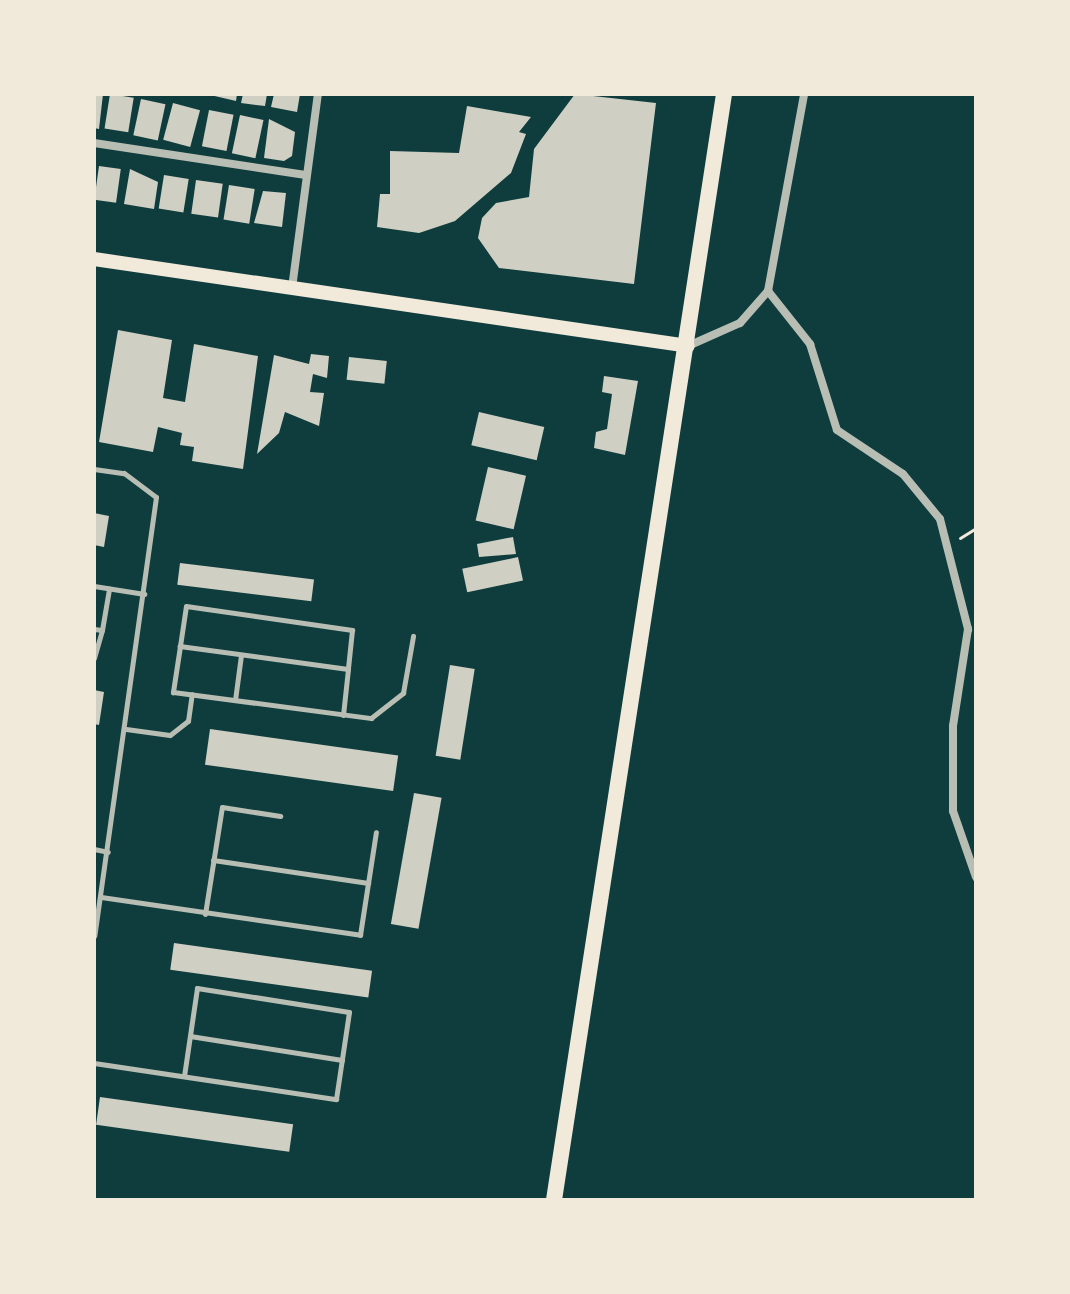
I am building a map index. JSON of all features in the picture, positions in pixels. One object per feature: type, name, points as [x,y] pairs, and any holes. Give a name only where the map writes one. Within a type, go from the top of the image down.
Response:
[{"type":"main road","points":[[554,1200],[688,346],[724,94]]},
{"type":"main road","points":[[94,259],[688,346]]},
{"type":"street","points":[[292,289],[318,94]]},
{"type":"street","points":[[688,346],[740,323],[768,291],[804,94]]},
{"type":"street","points":[[94,143],[306,175]]},
{"type":"street","points":[[768,291],[810,344],[837,430],[903,474],[940,519],[968,629],[953,726],[953,811],[976,877]]},
{"type":"lane","points":[[94,469],[124,473],[156,497],[126,729],[94,936]]},
{"type":"lane","points":[[94,586],[144,594]]},
{"type":"lane","points":[[94,658],[109,589]]},
{"type":"lane","points":[[343,715],[352,630],[186,606],[173,692],[343,715],[371,718],[403,693],[413,636]]},
{"type":"lane","points":[[94,629],[102,630]]},
{"type":"lane","points":[[180,646],[348,669]]},
{"type":"lane","points":[[235,700],[241,655]]},
{"type":"lane","points":[[126,729],[170,735],[188,721],[192,694]]},
{"type":"lane","points":[[205,914],[222,807],[280,816]]},
{"type":"lane","points":[[101,897],[360,935],[376,832]]},
{"type":"lane","points":[[94,849],[108,852]]},
{"type":"lane","points":[[213,860],[368,883]]},
{"type":"lane","points":[[94,1063],[336,1099],[349,1012],[197,988],[184,1076]]},
{"type":"lane","points":[[190,1036],[342,1060]]},
{"type":"path","points":[[947,547],[976,528]]},
{"type":"building","points":[[94,94],[103,94],[99,129],[94,128]]},
{"type":"building","points":[[110,94],[134,98],[128,132],[105,129]]},
{"type":"building","points":[[206,94],[237,94],[236,101]]},
{"type":"building","points":[[243,94],[267,94],[265,106],[241,103]]},
{"type":"building","points":[[274,94],[300,94],[297,112],[271,107]]},
{"type":"building","points":[[575,94],[656,103],[634,284],[499,268],[478,238],[482,218],[496,203],[529,197],[534,149]]},
{"type":"building","points":[[141,99],[165,104],[158,140],[133,135]]},
{"type":"building","points":[[173,103],[200,110],[190,147],[163,140]]},
{"type":"building","points":[[467,106],[531,117],[519,132],[526,134],[511,173],[455,221],[419,233],[377,227],[380,194],[390,194],[390,151],[459,153]]},
{"type":"building","points":[[209,110],[234,115],[226,151],[202,146]]},
{"type":"building","points":[[240,115],[263,120],[255,158],[232,153]]},
{"type":"building","points":[[269,119],[295,132],[292,156],[284,161],[264,158]]},
{"type":"building","points":[[99,166],[121,169],[116,203],[94,200]]},
{"type":"building","points":[[130,169],[158,182],[154,209],[124,204]]},
{"type":"building","points":[[164,175],[189,179],[183,212],[159,209]]},
{"type":"building","points":[[196,180],[223,184],[218,217],[191,214]]},
{"type":"building","points":[[229,185],[255,189],[249,224],[224,220]]},
{"type":"building","points":[[263,191],[286,193],[282,227],[254,223]]},
{"type":"building","points":[[118,330],[172,340],[163,398],[185,402],[194,344],[258,356],[243,469],[192,461],[194,447],[180,445],[182,433],[158,427],[153,452],[99,442]]},
{"type":"building","points":[[311,354],[329,356],[327,378],[313,374],[310,392],[324,393],[319,426],[285,412],[279,433],[257,454],[274,355],[309,364]]},
{"type":"building","points":[[349,357],[387,361],[384,384],[347,380]]},
{"type":"building","points":[[604,376],[638,381],[625,455],[594,448],[596,432],[607,429],[612,394],[602,392]]},
{"type":"building","points":[[479,412],[544,427],[537,460],[471,445]]},
{"type":"building","points":[[488,467],[526,476],[514,529],[476,521]]},
{"type":"building","points":[[94,513],[109,516],[104,547],[94,545]]},
{"type":"building","points":[[513,537],[516,554],[479,557],[477,544]]},
{"type":"building","points":[[518,557],[523,580],[467,592],[462,569]]},
{"type":"building","points":[[180,563],[314,579],[311,601],[177,585]]},
{"type":"building","points":[[450,665],[475,669],[460,760],[436,756]]},
{"type":"building","points":[[94,690],[104,692],[99,725],[94,724]]},
{"type":"building","points":[[210,729],[398,755],[393,791],[205,765]]},
{"type":"building","points":[[414,793],[442,798],[418,929],[391,924]]},
{"type":"building","points":[[174,943],[372,971],[368,998],[170,970]]},
{"type":"building","points":[[100,1097],[293,1124],[289,1152],[96,1125]]}]
